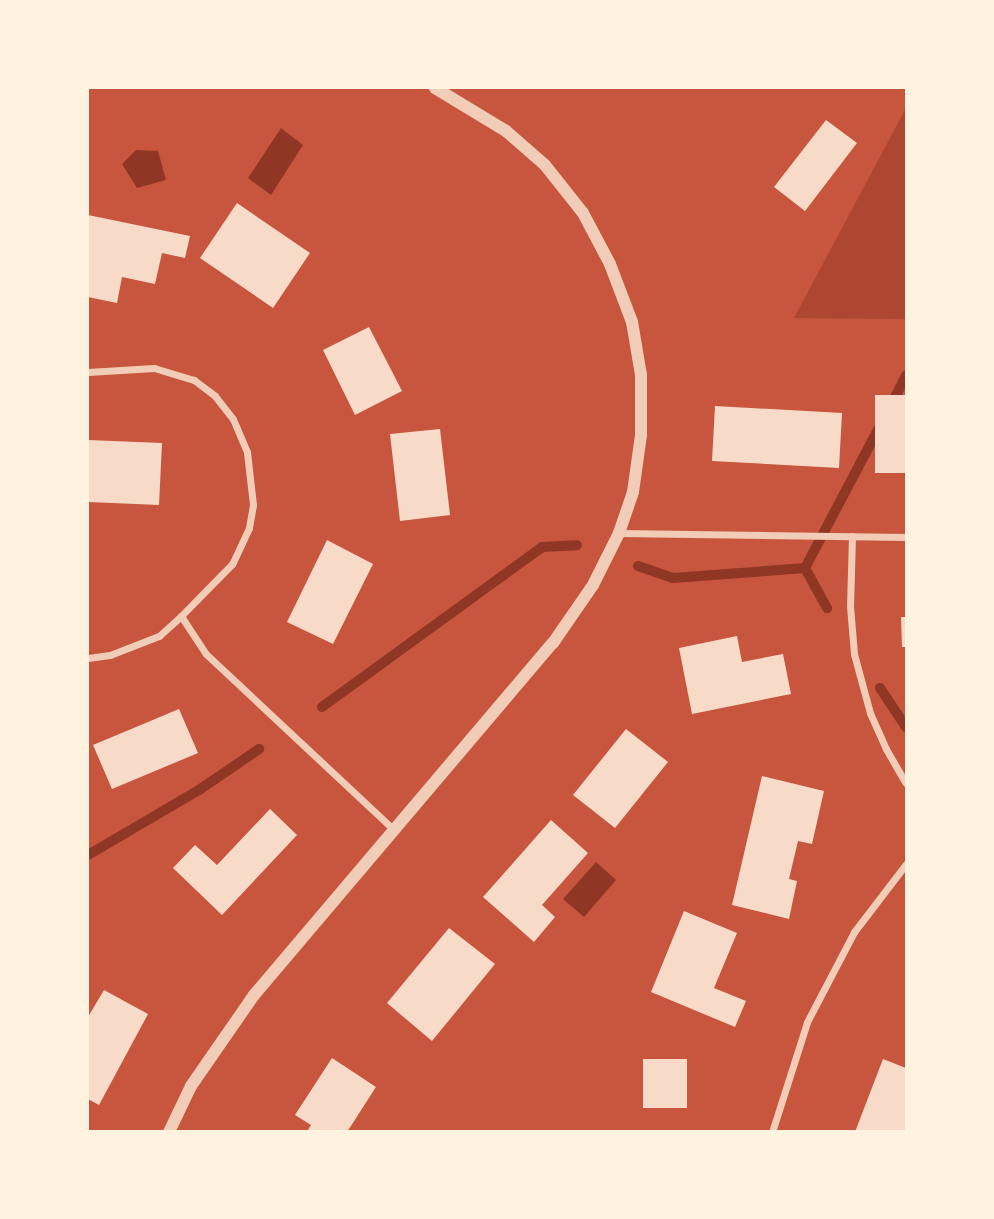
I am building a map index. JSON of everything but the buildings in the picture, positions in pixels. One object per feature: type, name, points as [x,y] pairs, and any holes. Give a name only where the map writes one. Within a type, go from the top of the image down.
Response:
[{"type":"street","points":[[169,1132],[191,1086],[218,1042],[300,939],[553,643],[593,585],[619,533],[637,469],[642,400],[632,322],[624,295],[598,239],[565,187],[506,131],[435,88]]},
{"type":"street","points":[[88,372],[154,368],[194,380],[215,396],[233,419],[247,452],[253,505],[249,528],[232,564],[181,616],[159,636],[110,655],[88,658]]},
{"type":"street","points":[[619,533],[906,537]]},
{"type":"street","points":[[852,536],[850,606],[854,654],[870,713],[906,783]]},
{"type":"street","points":[[181,616],[206,654],[394,830]]},
{"type":"street","points":[[772,1132],[807,1022],[823,990],[854,932],[906,864]]},
{"type":"shaded area","points":[[906,108],[906,319],[794,318]]},
{"type":"shaded area","points":[[281,128],[303,145],[271,195],[248,178]]},
{"type":"shaded area","points":[[136,150],[158,151],[166,180],[137,188],[122,164]]},
{"type":"shaded area","points":[[596,862],[616,880],[584,917],[563,899]]},
{"type":"waterway","points":[[890,407],[906,375]]},
{"type":"waterway","points":[[805,568],[881,424]]},
{"type":"waterway","points":[[322,707],[542,547],[577,545]]},
{"type":"waterway","points":[[638,566],[673,578],[805,568]]},
{"type":"waterway","points":[[805,568],[827,608]]},
{"type":"waterway","points":[[880,688],[906,727]]},
{"type":"waterway","points":[[88,855],[199,790],[259,749]]}]
